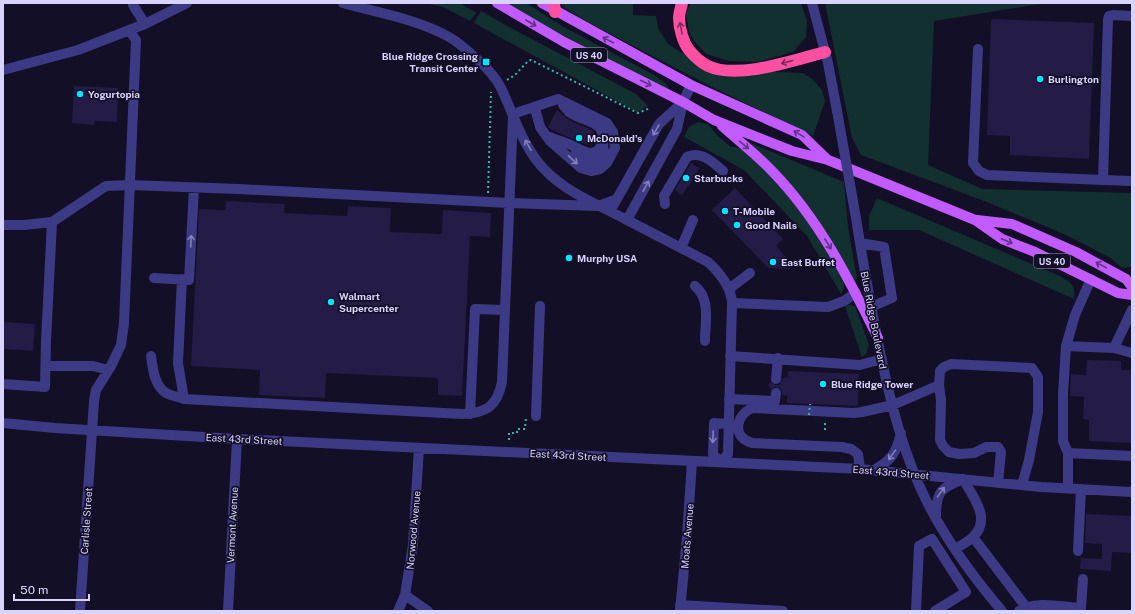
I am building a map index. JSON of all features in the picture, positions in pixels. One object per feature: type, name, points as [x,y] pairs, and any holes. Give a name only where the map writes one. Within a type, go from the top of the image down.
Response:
[{"type":"highway","points":[[682,3],[678,18],[682,38],[695,58],[708,66],[724,70],[761,69],[825,52]]},
{"type":"main road","name":"US 40","points":[[497,3],[564,42],[683,102],[714,120],[792,151],[828,160],[975,220],[1002,239],[1034,252],[1118,293],[1132,295]]},
{"type":"main road","name":"US 40","points":[[542,3],[555,7],[691,85],[802,135],[828,160]]},
{"type":"main road","points":[[714,120],[773,171],[798,200],[828,242],[856,293],[878,338]]},
{"type":"main road","name":"US 40","points":[[975,220],[1012,224],[1069,249],[1126,279],[1132,287]]},
{"type":"street","points":[[3,70],[78,50],[145,24],[187,3]]},
{"type":"street","points":[[343,3],[414,23],[450,37],[476,58],[492,74],[500,85],[527,145],[544,169],[568,189],[598,206],[708,262],[718,271],[730,289],[732,296],[728,454],[720,462],[713,454],[714,423],[728,424]]},
{"type":"street","name":"Blue Ridge Boulevard","points":[[812,3],[825,52],[837,111],[871,307],[882,359],[901,433],[915,474],[936,518],[961,559],[1002,611]]},
{"type":"street","points":[[133,5],[145,24]]},
{"type":"street","points":[[1103,180],[1108,20],[1109,16],[1113,15],[1132,16]]},
{"type":"street","name":"Carlisle Street","points":[[80,611],[96,390],[121,345],[124,323],[136,40],[129,30]]},
{"type":"street","points":[[978,49],[973,163],[978,171],[987,175],[1132,181]]},
{"type":"street","points":[[627,220],[677,129],[683,102],[691,85]]},
{"type":"street","points":[[513,114],[535,108],[558,99],[607,123],[613,132],[615,148],[608,163],[600,169],[591,171],[581,168],[545,135],[540,127],[535,108]]},
{"type":"street","points":[[545,135],[571,145],[586,153],[591,153],[598,150],[601,146],[603,139],[602,132],[598,127],[570,112],[558,99]]},
{"type":"street","points":[[611,212],[615,200],[659,124],[683,102]]},
{"type":"street","points":[[151,356],[153,372],[158,385],[166,393],[184,399],[470,414],[491,407],[500,395],[502,382],[513,114]]},
{"type":"street","points":[[665,204],[664,196],[687,157],[696,154],[700,155],[723,171]]},
{"type":"street","points":[[3,224],[24,225],[52,222],[106,186],[130,185],[249,189],[509,203],[598,206],[615,200]]},
{"type":"street","points":[[184,399],[178,363],[194,188]]},
{"type":"street","points":[[681,248],[693,220]]},
{"type":"street","points":[[3,384],[46,387],[46,341],[52,222]]},
{"type":"street","points":[[860,243],[884,247],[892,298],[871,307]]},
{"type":"street","points":[[730,289],[750,273]]},
{"type":"street","points":[[154,278],[186,280]]},
{"type":"street","points":[[1068,488],[1068,453],[1063,433],[1063,394],[1066,346],[1075,315],[1090,279]]},
{"type":"street","points":[[694,286],[703,295],[705,302],[705,341]]},
{"type":"street","points":[[732,303],[828,307],[844,301],[856,293]]},
{"type":"street","points":[[536,416],[540,306]]},
{"type":"street","points":[[470,414],[475,309],[505,310]]},
{"type":"street","points":[[1114,348],[1132,310]]},
{"type":"street","points":[[1066,346],[1114,348],[1132,353]]},
{"type":"street","points":[[730,356],[778,358],[860,365],[882,359]]},
{"type":"street","points":[[776,379],[778,358]]},
{"type":"street","points":[[998,483],[1001,452],[998,447],[986,447],[974,453],[959,454],[949,452],[942,446],[940,440],[941,400],[939,385],[940,371],[944,367],[951,364],[1032,368],[1035,371],[1038,377],[1038,412],[1029,460],[1022,485]]},
{"type":"street","points":[[46,366],[92,366],[108,370]]},
{"type":"street","points":[[860,469],[858,454],[851,449],[842,447],[752,443],[745,441],[740,436],[738,429],[741,415],[752,408],[854,413],[893,405],[939,385]]},
{"type":"street","points":[[729,399],[775,401],[776,393]]},
{"type":"street","name":"East 43rd Street","points":[[3,423],[93,431],[236,439],[860,469],[998,483],[1132,492]]},
{"type":"street","points":[[874,470],[888,461],[894,454],[901,433]]},
{"type":"street","name":"Vermont Avenue","points":[[228,611],[236,439]]},
{"type":"street","name":"Norwood Avenue","points":[[398,611],[405,595],[413,545],[419,448]]},
{"type":"street","points":[[1068,453],[1132,456]]},
{"type":"street","name":"Moats Avenue","points":[[680,608],[687,537],[692,461]]},
{"type":"street","points":[[936,518],[936,503],[940,492],[945,487],[963,479],[980,510],[982,521],[980,528],[973,537],[955,549]]},
{"type":"street","points":[[1078,551],[1081,489]]},
{"type":"street","points":[[973,537],[1022,609],[1042,605],[1081,608],[1083,579]]},
{"type":"street","points":[[916,611],[919,546],[932,539],[966,592]]},
{"type":"street","points":[[950,567],[961,559]]},
{"type":"street","points":[[935,611],[966,592],[978,582]]},
{"type":"street","points":[[405,595],[428,611]]},
{"type":"street","points":[[680,608],[783,611]]},
{"type":"path","points":[[506,80],[515,75],[528,61],[531,60],[638,113],[650,108]]},
{"type":"path","points":[[488,193],[491,89]]},
{"type":"path","points":[[809,415],[810,404]]},
{"type":"path","points":[[509,440],[509,433],[517,433],[517,430]]},
{"type":"green space","points":[[425,3],[460,3],[476,13],[470,21],[443,7]]},
{"type":"green space","points":[[504,3],[526,3],[562,26],[654,75],[669,88],[666,89]]},
{"type":"green space","points":[[560,3],[633,3],[633,15],[656,16],[658,28],[668,44],[690,58],[717,70],[803,73],[812,79],[822,90],[825,101],[813,136],[708,85],[584,20]]},
{"type":"green space","points":[[691,3],[801,3],[807,21],[806,37],[793,52],[758,62],[729,61],[706,54],[694,41],[689,31],[686,13]]},
{"type":"green space","points":[[825,3],[1047,3],[934,21],[928,165],[982,189],[1132,193],[1132,266],[1126,268],[1121,267],[1111,258],[1066,235],[987,202],[861,155],[852,138]]},
{"type":"green space","points":[[481,11],[636,94],[648,106],[637,112],[474,23]]},
{"type":"green space","points":[[698,122],[708,124],[718,136],[731,147],[736,147],[743,150],[779,184],[813,228],[843,279],[844,286],[841,294],[807,236],[744,170],[684,137],[689,127]]},
{"type":"green space","points":[[748,142],[844,182],[848,227],[857,279],[853,280],[830,238],[807,204],[783,176]]},
{"type":"green space","points":[[877,198],[1060,276],[1072,285],[1074,290],[1074,299],[919,230],[869,230],[869,216]]},
{"type":"green space","points":[[845,306],[855,306],[869,345],[866,354],[862,357]]},
{"type":"building","name":"Burlington","points":[[991,19],[1094,23],[1089,159],[1010,155],[1010,136],[987,135]]},
{"type":"building","points":[[74,86],[118,88],[117,122],[95,121],[94,125],[72,123]]},
{"type":"building","name":"McDonald's","points":[[557,110],[569,120],[594,131],[587,145],[548,127]]},
{"type":"building","name":"Starbucks","points":[[691,163],[699,168],[689,187],[688,186],[682,195],[675,190]]},
{"type":"building","points":[[735,188],[783,239],[776,246],[791,263],[791,269],[768,268],[712,210]]},
{"type":"building","name":"Walmart Supercenter","points":[[226,201],[285,204],[284,213],[347,216],[348,206],[391,208],[390,232],[442,234],[443,210],[491,213],[490,237],[470,236],[462,396],[438,395],[438,378],[326,373],[325,398],[259,395],[260,370],[191,366],[199,209],[225,210]]},
{"type":"building","points":[[3,322],[35,324],[33,351],[3,349]]},
{"type":"building","points":[[1087,360],[1121,361],[1121,370],[1132,370],[1132,443],[1089,441],[1089,420],[1083,419],[1084,397],[1070,396],[1071,374],[1086,375]]},
{"type":"building","name":"Blue Ridge Tower","points":[[788,371],[859,374],[858,406],[787,403],[787,396],[782,395],[780,388],[774,387],[771,390],[768,385],[771,382],[775,385],[779,385],[783,378],[788,377]]},
{"type":"building","points":[[1086,514],[1132,516],[1132,553],[1112,552],[1111,571],[1080,569],[1081,558],[1102,559],[1102,544],[1085,543]]},
{"type":"place","name":"Blue Ridge Crossing Transit Center","points":[[486,62]]},
{"type":"place","name":"Burlington","points":[[1040,79]]},
{"type":"place","name":"Yogurtopia","points":[[80,94]]},
{"type":"place","name":"McDonald's","points":[[579,138]]},
{"type":"place","name":"Starbucks","points":[[686,178]]},
{"type":"place","name":"T-Mobile","points":[[725,211]]},
{"type":"place","name":"Good Nails","points":[[737,225]]},
{"type":"place","name":"Murphy USA","points":[[569,258]]},
{"type":"place","name":"East Buffet","points":[[773,262]]},
{"type":"place","name":"Walmart Supercenter","points":[[331,302]]},
{"type":"place","name":"Blue Ridge Tower","points":[[823,384]]}]
